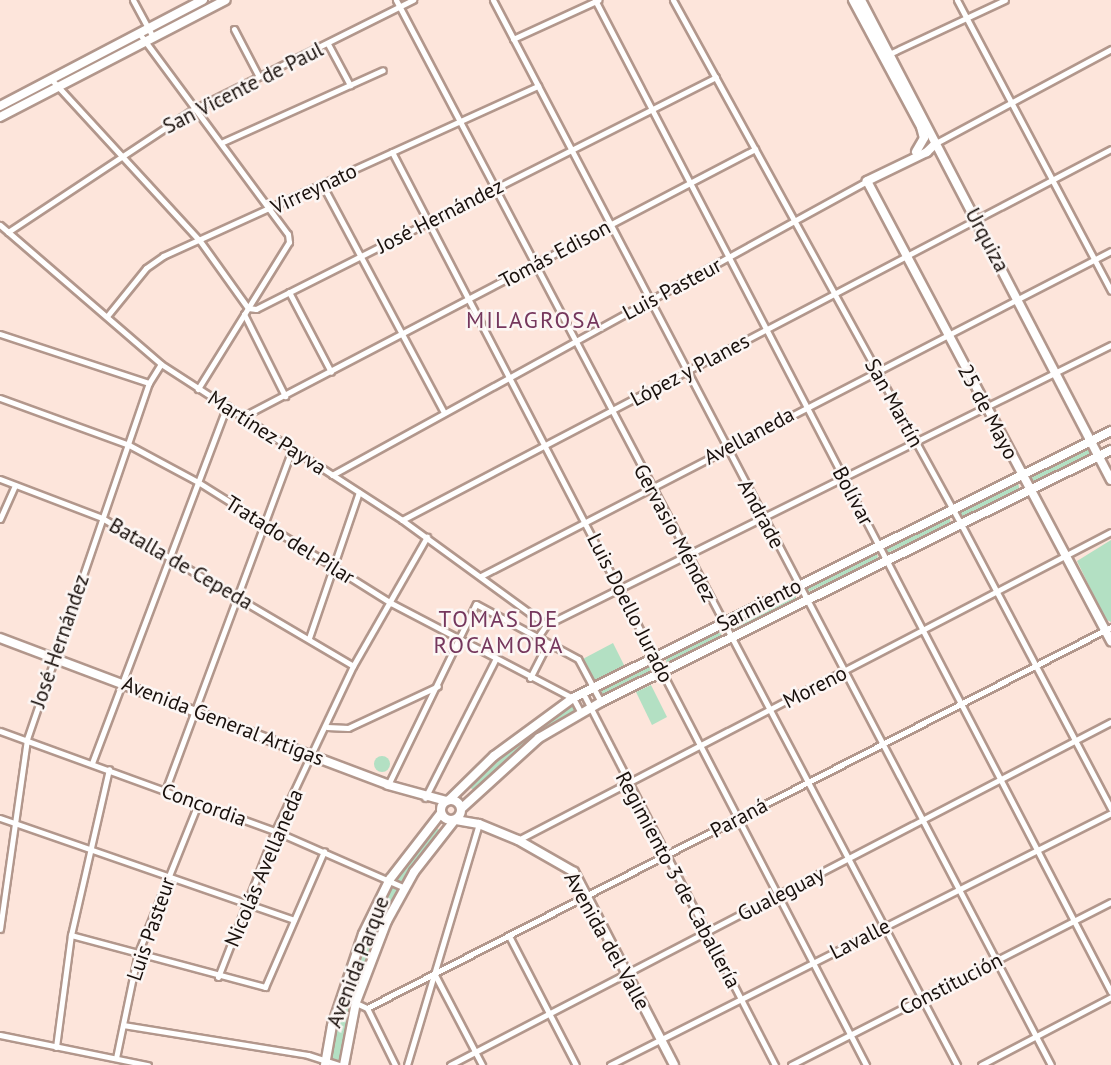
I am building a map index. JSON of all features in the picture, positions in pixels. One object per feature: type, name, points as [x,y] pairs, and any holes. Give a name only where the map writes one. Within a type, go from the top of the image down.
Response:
[{"type":"main road","points":[[54,83],[139,33],[203,0]]},
{"type":"main road","points":[[0,117],[16,103],[54,83],[226,0]]},
{"type":"main road","name":"Urquiza","points":[[853,0],[936,143],[1111,480]]},
{"type":"main road","name":"Urquiza","points":[[861,0],[921,127],[922,147],[913,156]]},
{"type":"main road","points":[[0,106],[16,103]]},
{"type":"main road","name":"Luis Pasteur","points":[[867,181],[913,156],[927,152],[936,143]]},
{"type":"main road","name":"25 de Mayo","points":[[867,181],[1021,475],[1108,628],[1111,641]]},
{"type":"main road","name":"Sarmiento","points":[[441,812],[447,801],[503,749],[573,698],[1111,431]]},
{"type":"main road","name":"Sarmiento","points":[[455,820],[462,809],[539,738],[581,713],[662,670],[1111,450]]},
{"type":"main road","name":"Avenida General Artigas","points":[[0,638],[388,785],[425,798],[447,801]]},
{"type":"main road","points":[[425,798],[455,820],[479,824]]},
{"type":"main road","points":[[447,801],[462,809],[479,824]]},
{"type":"main road","name":"Avenida Parque","points":[[325,1064],[341,996],[390,879],[441,812]]},
{"type":"main road","name":"Avenida Parque","points":[[344,1065],[356,1002],[404,888],[455,820]]},
{"type":"main road","name":"Avenida del Valle","points":[[479,824],[518,840],[574,872],[674,1065]]},
{"type":"street","points":[[133,0],[153,37]]},
{"type":"street","name":"Gervasio Méndez","points":[[396,0],[729,638],[957,1065]]},
{"type":"street","name":"San Vicente de Paul","points":[[8,232],[194,109],[413,0]]},
{"type":"street","name":"Andrade","points":[[493,0],[797,586],[1051,1065]]},
{"type":"street","points":[[513,39],[596,0]]},
{"type":"street","name":"Bolívar","points":[[596,0],[1111,994]]},
{"type":"street","name":"San Martín","points":[[673,0],[961,524],[1111,811]]},
{"type":"street","points":[[957,0],[1111,291]]},
{"type":"street","points":[[886,55],[1005,0]]},
{"type":"street","points":[[234,29],[258,75]]},
{"type":"street","points":[[139,33],[272,209],[289,242],[198,389]]},
{"type":"street","points":[[328,44],[350,85]]},
{"type":"street","points":[[936,143],[1111,49]]},
{"type":"street","points":[[223,142],[383,70]]},
{"type":"street","name":"José Hernández","points":[[248,308],[256,309],[716,77]]},
{"type":"street","points":[[54,83],[123,154],[201,241],[248,308]]},
{"type":"street","name":"Virreynato","points":[[108,315],[154,261],[538,86]]},
{"type":"street","name":"Tomás Edison","points":[[242,417],[755,149]]},
{"type":"street","name":"López y Planes","points":[[402,520],[1111,149]]},
{"type":"street","name":"Luis Doello Jurado","points":[[392,152],[471,298],[866,1065]]},
{"type":"street","name":"Luis Pasteur","points":[[332,475],[867,181]]},
{"type":"street","points":[[323,186],[400,335],[444,412]]},
{"type":"street","name":"Martínez Payva","points":[[0,225],[108,315],[161,364],[402,520],[545,625]]},
{"type":"street","name":"Avellaneda","points":[[481,576],[876,369],[1111,251]]},
{"type":"street","points":[[289,292],[331,372]]},
{"type":"street","points":[[244,314],[285,396]]},
{"type":"street","points":[[0,334],[149,383]]},
{"type":"street","points":[[538,636],[545,625],[1111,345]]},
{"type":"street","name":"José Hernández","points":[[0,929],[27,739],[149,383],[161,364]]},
{"type":"street","name":"Tratado del Pilar","points":[[0,398],[129,445],[198,482],[391,603],[495,660],[573,698]]},
{"type":"street","points":[[92,763],[227,406]]},
{"type":"street","points":[[165,791],[240,599],[292,449]]},
{"type":"street","name":"Batalla de Cepeda","points":[[0,478],[102,519],[353,666]]},
{"type":"street","points":[[0,519],[15,485]]},
{"type":"street","points":[[309,638],[359,492]]},
{"type":"street","name":"Moreno","points":[[518,840],[1111,532]]},
{"type":"street","name":"Nicolás Avellaneda","points":[[218,977],[275,831],[314,755],[353,666],[427,537]]},
{"type":"street","points":[[388,785],[476,604],[578,659],[601,702]]},
{"type":"street","name":"Paraná","points":[[367,1008],[1108,628]]},
{"type":"street","points":[[530,678],[548,643]]},
{"type":"street","points":[[425,798],[495,660]]},
{"type":"street","points":[[327,727],[348,728],[438,686]]},
{"type":"street","name":"Regimiento 3 de Caballería","points":[[583,693],[775,1065]]},
{"type":"street","points":[[573,698],[581,713]]},
{"type":"street","name":"Gualeguay","points":[[450,1065],[1111,722]]},
{"type":"street","name":"Concordia","points":[[0,731],[275,831],[390,879],[404,888]]},
{"type":"street","points":[[56,1047],[71,935],[109,769]]},
{"type":"street","name":"Luis Pasteur","points":[[116,1059],[138,953],[198,804]]},
{"type":"street","name":"Lavalle","points":[[610,1065],[1111,811]]},
{"type":"street","points":[[0,818],[294,920]]},
{"type":"street","points":[[407,1065],[479,824]]},
{"type":"street","points":[[71,935],[218,977],[265,987],[324,851]]},
{"type":"street","name":"Constitución","points":[[790,1065],[1111,902]]},
{"type":"street","points":[[509,936],[576,1065]]},
{"type":"street","points":[[434,974],[482,1065]]},
{"type":"street","points":[[981,1065],[1111,994]]},
{"type":"street","points":[[341,996],[367,1008],[395,1065]]},
{"type":"street","points":[[123,1025],[307,1055],[325,1064],[339,1065]]},
{"type":"street","points":[[0,1035],[148,1065]]},
{"type":"green space","points":[[1087,447],[1093,451],[1091,456],[1035,483],[1029,479]]},
{"type":"green space","points":[[1018,482],[1020,491],[959,518],[959,510]]},
{"type":"green space","points":[[949,515],[951,524],[887,553],[887,545]]},
{"type":"green space","points":[[1111,540],[1111,622],[1105,619],[1077,561]]},
{"type":"green space","points":[[877,551],[878,560],[808,592],[806,586]]},
{"type":"green space","points":[[796,592],[796,601],[733,629],[732,622]]},
{"type":"green space","points":[[717,630],[722,632],[720,638],[666,663],[667,656]]},
{"type":"green space","points":[[613,643],[626,669],[592,682],[579,661]]},
{"type":"green space","points":[[651,664],[654,671],[601,695],[602,688]]},
{"type":"green space","points":[[651,685],[667,717],[652,725],[636,692]]},
{"type":"green space","points":[[574,705],[575,711],[537,735],[475,790],[470,788],[533,728]]},
{"type":"green space","points":[[382,756],[390,764],[382,772],[374,764]]},
{"type":"green space","points":[[433,826],[441,831],[404,885],[394,880]]},
{"type":"green space","points":[[391,887],[400,891],[355,992],[348,989]]},
{"type":"green space","points":[[344,1001],[352,1004],[340,1061],[329,1060]]},
{"type":"district","name":"MILAGROSA","points":[[534,320]]},
{"type":"district","name":"TOMAS DE ROCAMORA","points":[[499,632]]}]
